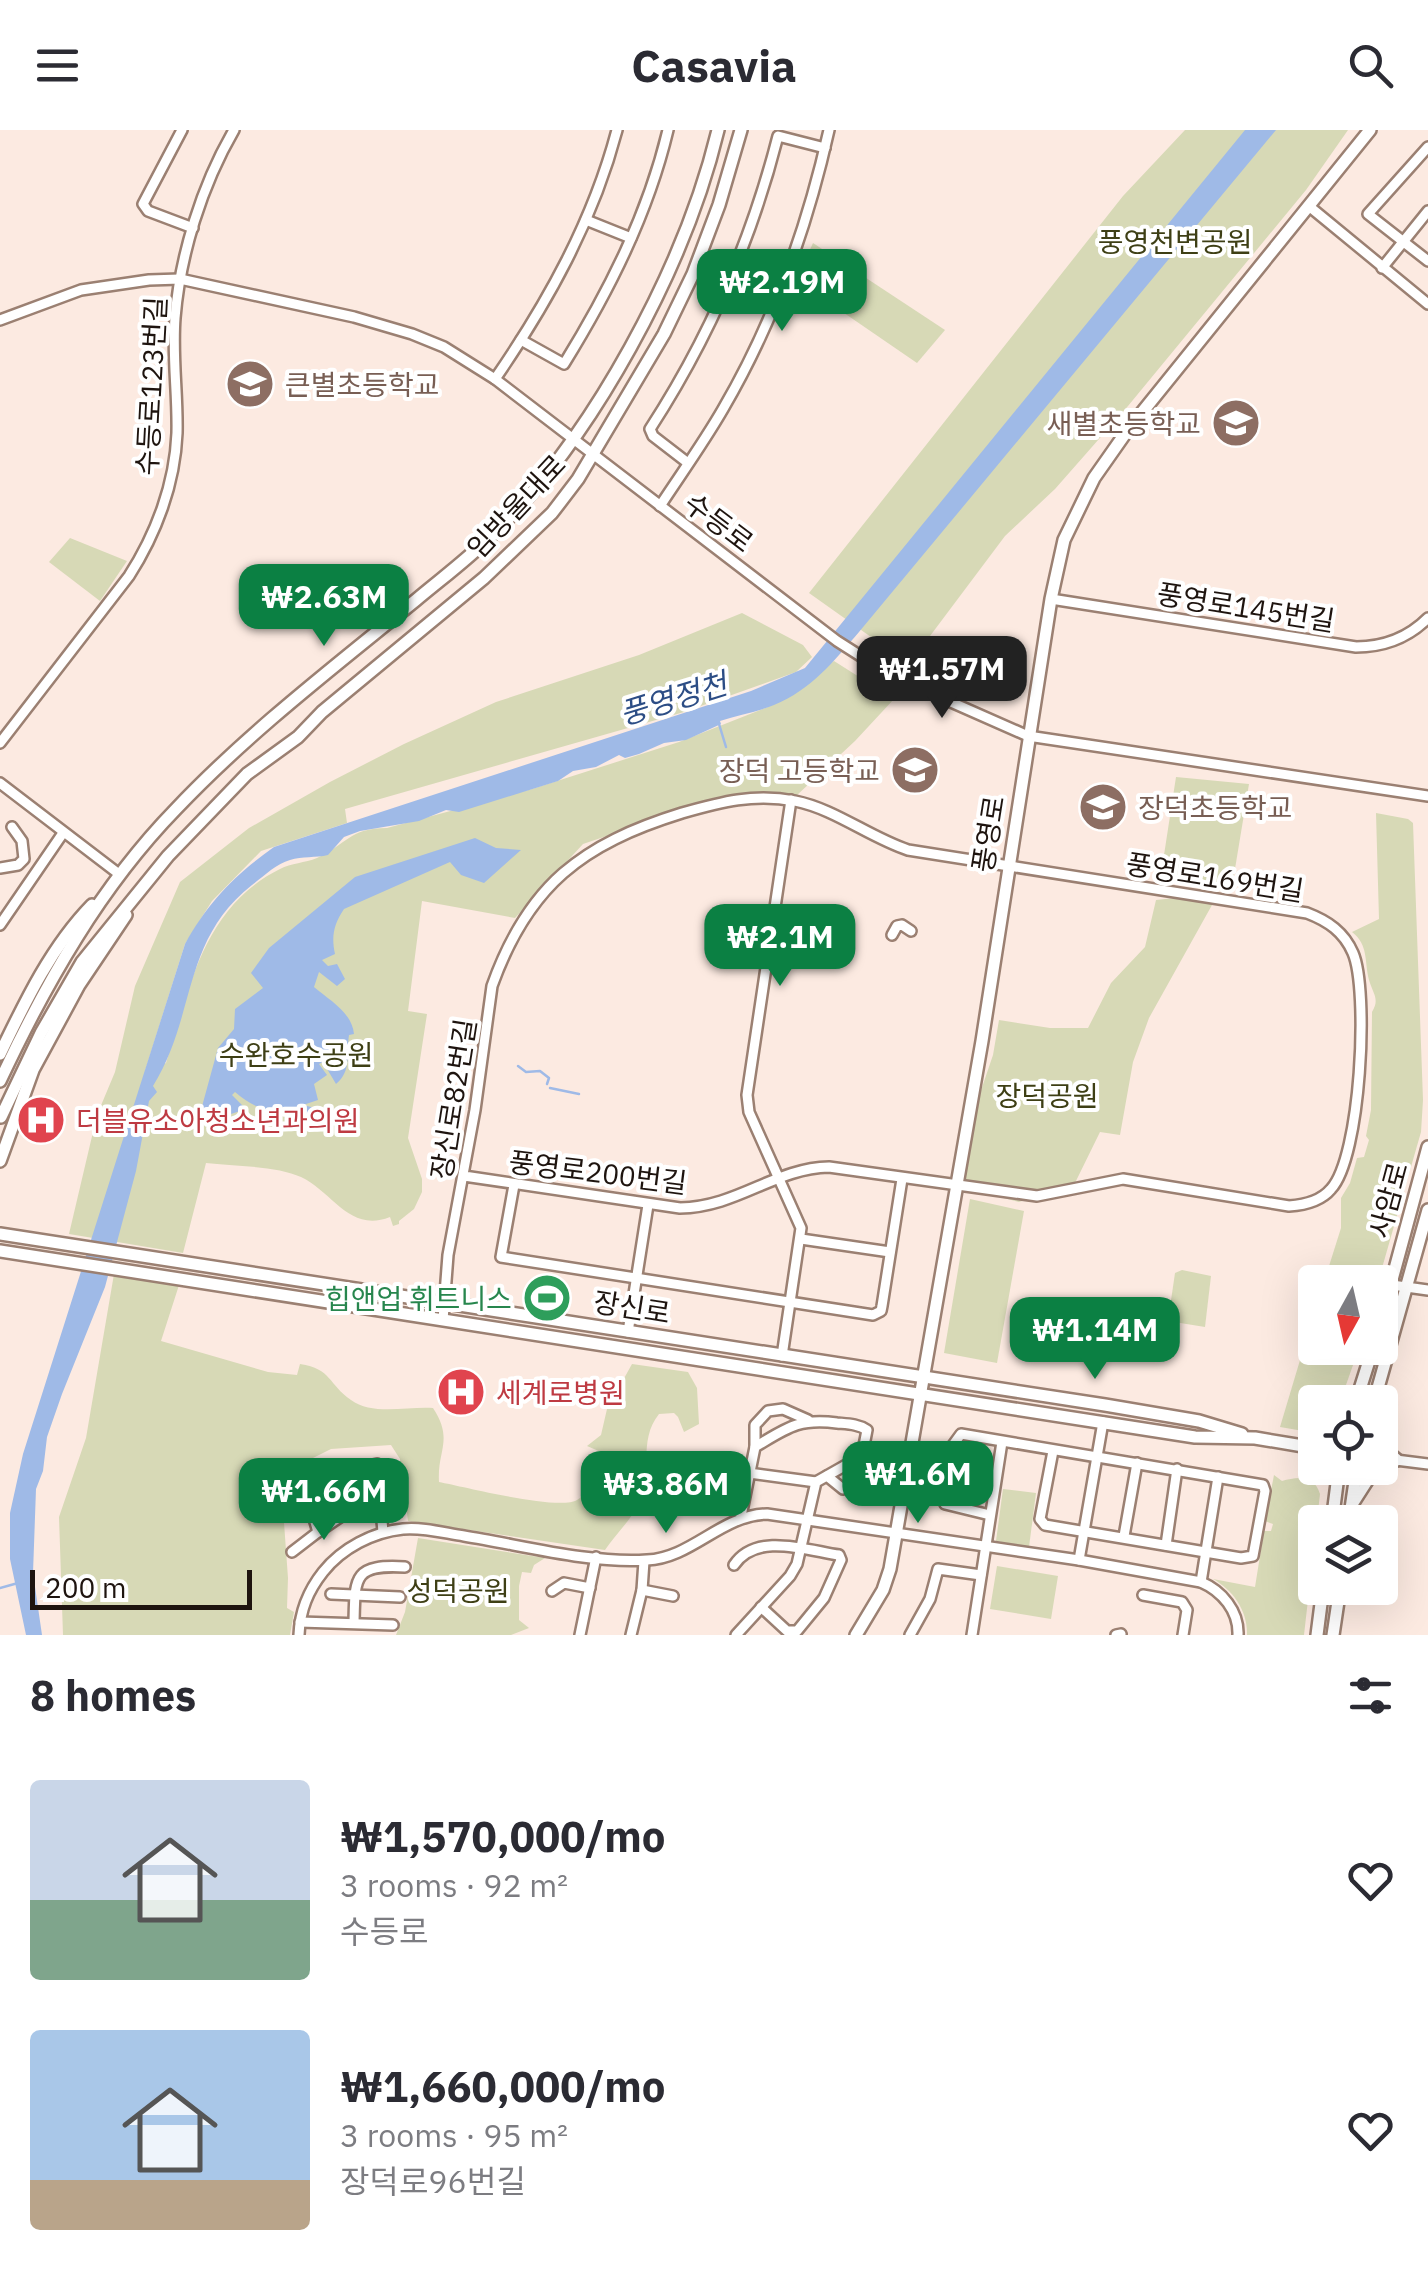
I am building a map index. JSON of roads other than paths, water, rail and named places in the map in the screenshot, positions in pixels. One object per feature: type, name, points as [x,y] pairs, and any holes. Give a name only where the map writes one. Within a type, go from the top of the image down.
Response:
[{"type":"main road","name":"임방울대로","points":[[0,1082],[24,1031],[107,889],[174,810],[234,752],[491,537],[531,494],[572,438],[651,307],[692,211],[718,130]]},
{"type":"main road","name":"임방울대로","points":[[1,1117],[41,1033],[82,962],[132,897],[247,774],[298,738],[322,712],[498,564],[552,512],[594,455],[664,334],[720,205],[741,130]]},
{"type":"main road","name":"풍영로","points":[[856,1635],[883,1590],[896,1531],[958,1186],[1050,600],[1064,540],[1094,478],[1128,430],[1370,130]]},
{"type":"main road","points":[[0,1054],[47,964],[74,923],[107,889]]},
{"type":"main road","points":[[2,1154],[34,1070],[79,986],[121,923],[132,897]]},
{"type":"main road","name":"사암로","points":[[1397,1265],[1428,1147]]},
{"type":"main road","name":"사암로","points":[[1379,1385],[1428,1210]]},
{"type":"main road","name":"장신로","points":[[0,1234],[1199,1421],[1255,1438],[1298,1445]]},
{"type":"main road","name":"장신로","points":[[0,1251],[1195,1436],[1255,1438]]},
{"type":"main road","points":[[1317,1635],[1321,1605]]},
{"type":"main road","points":[[1333,1635],[1337,1605]]},
{"type":"street","points":[[182,130],[143,204],[148,210],[194,228]]},
{"type":"street","name":"수등로123번길","points":[[0,744],[129,576],[148,545],[162,508],[177,432],[174,342],[180,279],[214,170],[234,130]]},
{"type":"street","points":[[495,379],[568,262],[617,130]]},
{"type":"street","points":[[522,340],[564,364],[612,282],[668,130]]},
{"type":"street","points":[[660,506],[732,393],[774,306],[805,226],[829,130]]},
{"type":"street","points":[[688,463],[650,430],[730,284],[761,201],[778,136],[825,148]]},
{"type":"street","points":[[1428,147],[1368,214],[1428,261]]},
{"type":"street","points":[[1310,208],[1428,304]]},
{"type":"street","points":[[1382,268],[1428,211]]},
{"type":"street","points":[[586,220],[631,238]]},
{"type":"street","name":"수등로","points":[[0,320],[82,290],[180,279],[401,330],[444,347],[495,379],[874,666],[938,698],[1028,736],[1428,796]]},
{"type":"street","points":[[730,284],[774,306]]},
{"type":"street","name":"풍영로145번길","points":[[1050,600],[1356,647],[1390,642],[1410,633],[1428,618]]},
{"type":"street","points":[[0,784],[119,874]]},
{"type":"street","name":"장신로82번길","points":[[442,1320],[448,1255],[464,1176],[492,986],[540,896],[558,876],[590,852],[640,826],[722,801],[762,797],[790,800]]},
{"type":"street","points":[[782,1356],[801,1239],[799,1220],[749,1112],[746,1095],[790,800]]},
{"type":"street","name":"풍영로169번길","points":[[790,800],[823,809],[908,850],[1239,900],[1322,919],[1345,938],[1356,963],[1356,1120],[1340,1175],[1324,1195],[1289,1206],[1123,1179],[1037,1196],[958,1186]]},
{"type":"street","points":[[0,868],[18,865],[24,859],[22,841],[12,827]]},
{"type":"street","points":[[0,925],[62,832]]},
{"type":"street","points":[[892,935],[902,925],[910,931]]},
{"type":"street","name":"풍영로200번길","points":[[464,1176],[680,1208],[716,1205],[798,1170],[829,1167],[958,1186]]},
{"type":"street","points":[[514,1185],[501,1257],[872,1315],[880,1311],[902,1178]]},
{"type":"street","points":[[628,1332],[648,1204]]},
{"type":"street","points":[[801,1239],[890,1252]]},
{"type":"street","points":[[1398,1286],[1428,1290]]},
{"type":"street","points":[[742,1516],[755,1448],[755,1425],[768,1411],[783,1409],[808,1420],[865,1428],[862,1456],[866,1471],[856,1486],[842,1488],[826,1476]]},
{"type":"street","points":[[755,1448],[790,1426],[808,1420]]},
{"type":"street","points":[[1079,1560],[1103,1422]]},
{"type":"street","points":[[990,1515],[946,1504],[953,1444],[961,1434],[1259,1483],[1265,1491],[1254,1556],[1206,1552],[1045,1525],[1040,1519],[1053,1451]]},
{"type":"street","points":[[972,1635],[1002,1442]]},
{"type":"street","points":[[749,1472],[816,1482],[862,1456]]},
{"type":"street","points":[[1398,1460],[1428,1464]]},
{"type":"street","points":[[1124,1536],[1137,1463]]},
{"type":"street","points":[[318,1532],[305,1489],[336,1473],[377,1464],[383,1532]]},
{"type":"street","points":[[1166,1545],[1177,1469]]},
{"type":"street","points":[[1200,1582],[1218,1477]]},
{"type":"street","points":[[736,1635],[790,1576],[802,1549],[816,1482]]},
{"type":"street","points":[[292,1552],[352,1509],[382,1499]]},
{"type":"street","points":[[299,1635],[306,1596],[328,1566],[351,1548],[383,1532],[420,1529],[644,1560],[674,1554],[742,1516],[767,1514],[896,1531],[1200,1582],[1228,1602],[1238,1624],[1238,1635]]},
{"type":"street","points":[[734,1565],[741,1555],[754,1548],[780,1546],[839,1555],[841,1560],[824,1598],[794,1632],[786,1632],[761,1607]]},
{"type":"street","points":[[580,1635],[596,1556]]},
{"type":"street","points":[[631,1635],[642,1590],[644,1560]]},
{"type":"street","points":[[349,1628],[358,1578],[369,1568],[404,1567]]},
{"type":"street","points":[[910,1635],[930,1599],[938,1568],[981,1575]]},
{"type":"street","points":[[552,1590],[564,1583],[590,1588]]},
{"type":"street","points":[[642,1590],[673,1596]]},
{"type":"street","points":[[331,1594],[400,1597]]},
{"type":"street","points":[[1143,1595],[1182,1602],[1187,1610],[1184,1635]]},
{"type":"street","points":[[300,1622],[349,1628],[393,1625]]},
{"type":"water","name":"풍영정천","points":[[1245,130],[1276,130],[859,632],[811,683],[774,705],[720,721],[721,724],[686,740],[664,743],[625,758],[619,755],[596,767],[573,771],[558,781],[459,812],[446,810],[419,821],[344,837],[328,855],[280,864],[229,907],[201,954],[177,1033],[153,1086],[157,1092],[149,1101],[136,1171],[105,1287],[47,1437],[43,1471],[36,1489],[33,1573],[42,1635],[26,1635],[10,1559],[10,1513],[23,1454],[185,944],[213,902],[235,878],[274,847],[751,691],[805,668]]},
{"type":"water","name":"수완호수공원","points":[[475,838],[496,848],[521,850],[484,883],[461,875],[450,862],[344,909],[333,936],[335,954],[322,960],[328,966],[337,964],[345,979],[337,986],[319,972],[314,987],[344,1013],[354,1034],[349,1035],[346,1068],[336,1084],[323,1062],[319,1064],[327,1075],[314,1084],[318,1100],[303,1105],[317,1111],[302,1115],[274,1112],[235,1092],[232,1095],[246,1109],[210,1121],[201,1110],[218,1048],[234,1029],[235,1009],[263,988],[251,973],[269,948],[355,877]]},
{"type":"waterway","points":[[719,724],[726,747]]},
{"type":"waterway","points":[[518,1066],[526,1072],[540,1071],[549,1078],[547,1084]]},
{"type":"waterway","points":[[550,1088],[579,1094]]},
{"type":"waterway","points":[[0,1588],[18,1583]]},
{"type":"place","name":"큰별초등학교","points":[[250,384]]},
{"type":"place","name":"새별초등학교","points":[[1236,423]]},
{"type":"place","name":"장덕 고등학교","points":[[915,770]]},
{"type":"place","name":"장덕초등학교","points":[[1103,807]]},
{"type":"place","name":"더블유소아청소년과의원","points":[[41,1120]]},
{"type":"place","name":"힙앤업 휘트니스","points":[[547,1298]]},
{"type":"place","name":"세계로병원","points":[[461,1392]]},
{"type":"park label","name":"풍영천변공원","points":[[1175,241]]},
{"type":"park label","name":"장덕공원","points":[[1047,1095]]},
{"type":"park label","name":"성덕공원","points":[[458,1590]]}]
